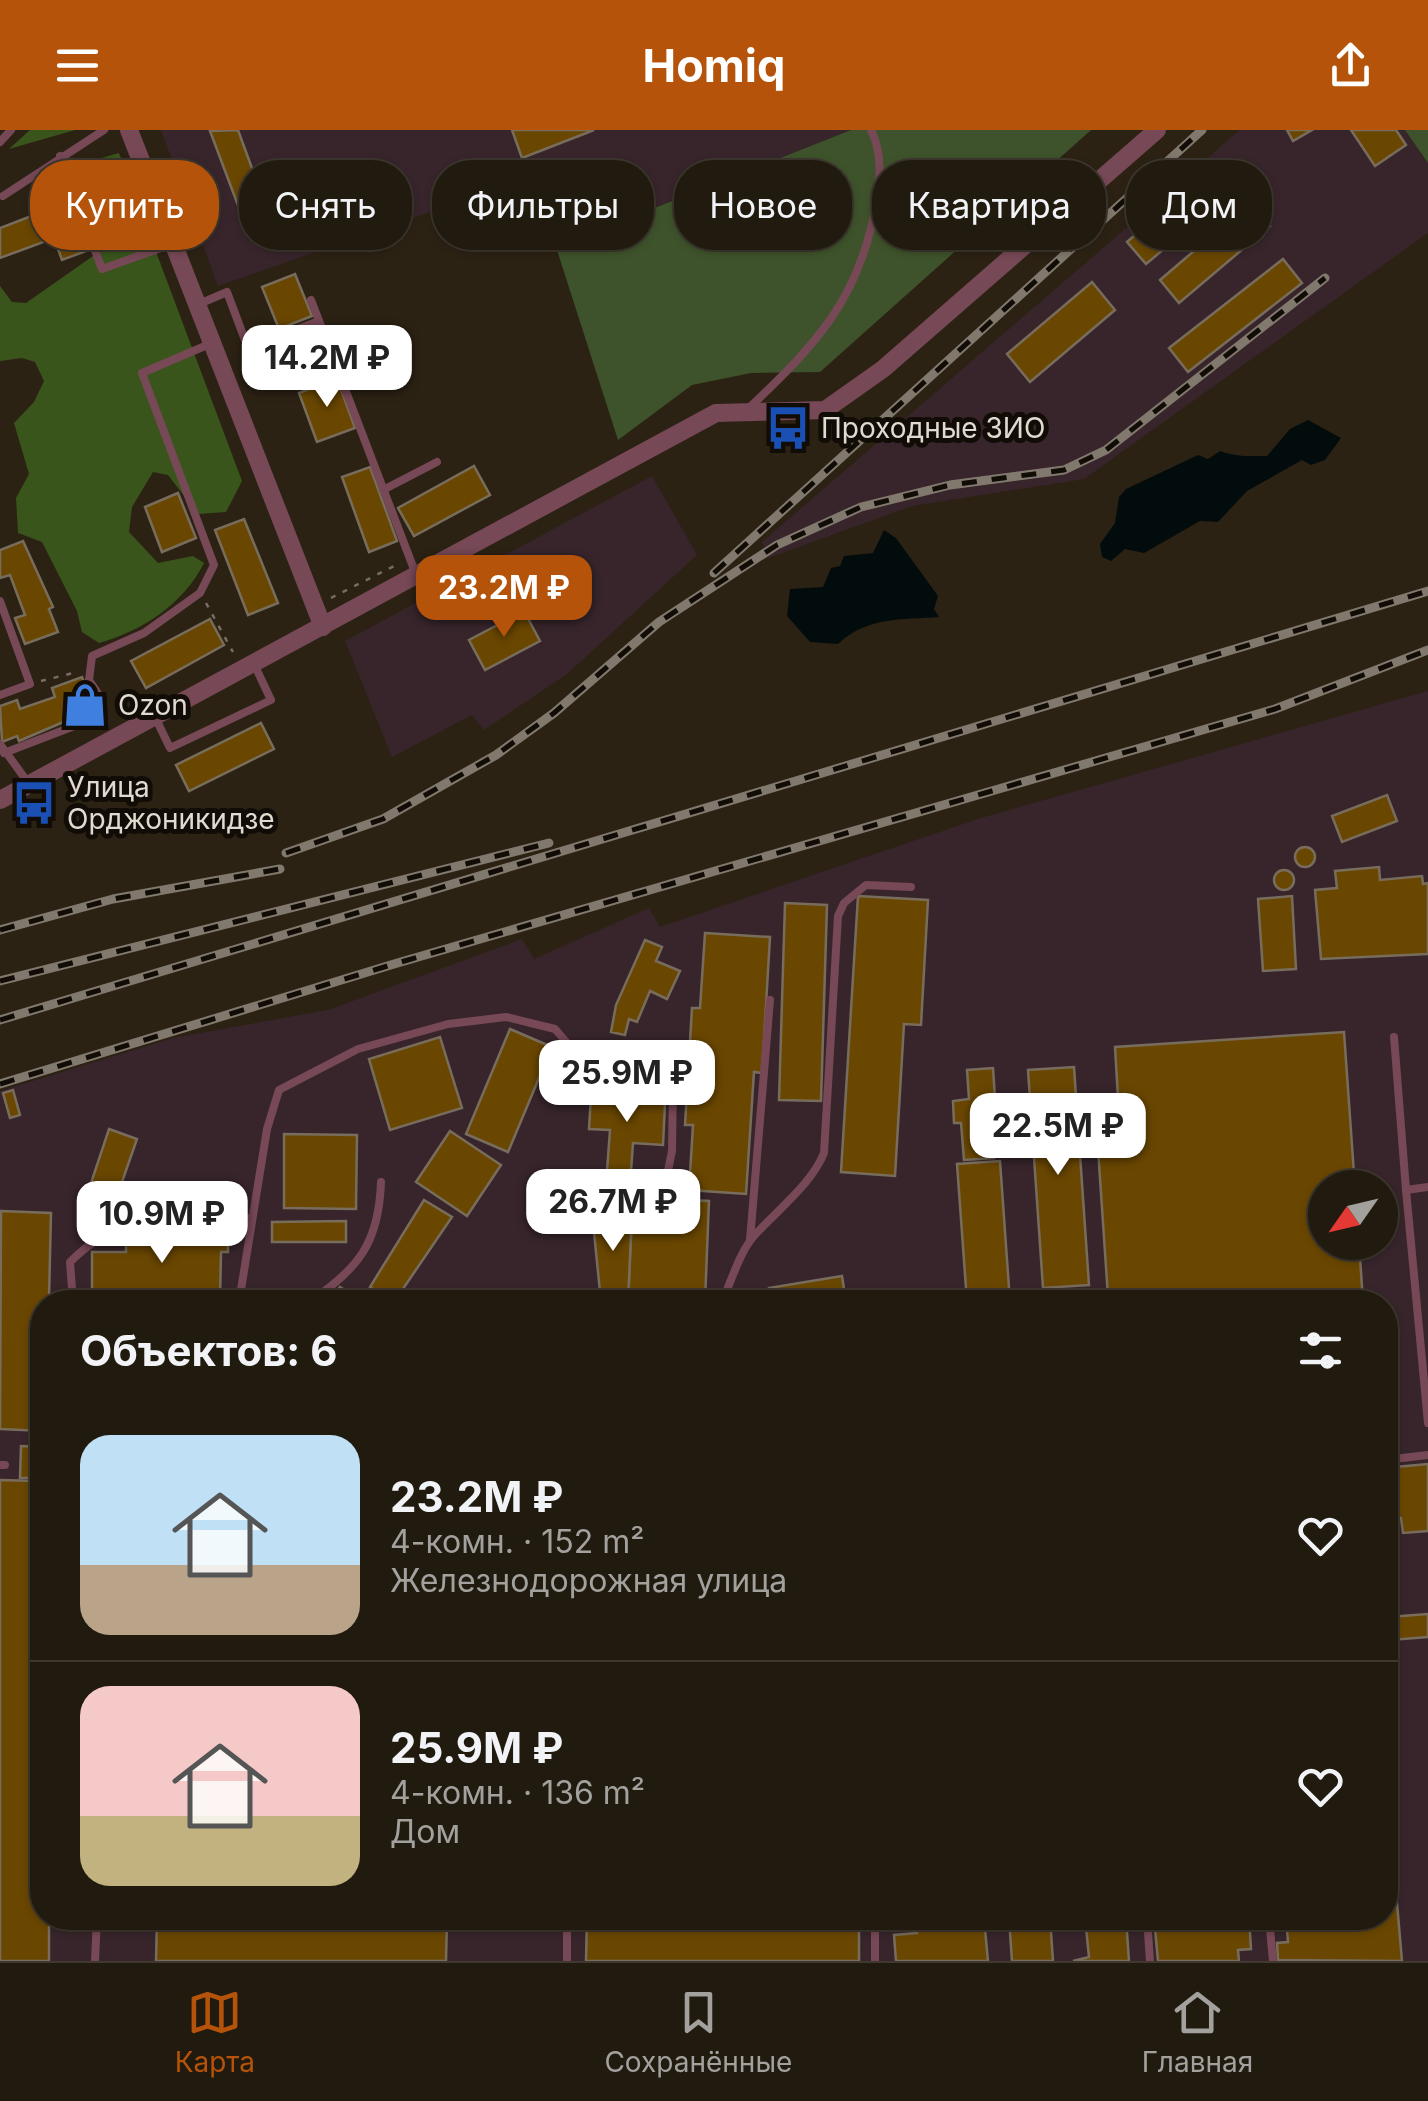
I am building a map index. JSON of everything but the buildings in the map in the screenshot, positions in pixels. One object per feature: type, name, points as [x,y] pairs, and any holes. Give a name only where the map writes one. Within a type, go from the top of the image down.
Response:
[{"type":"street","points":[[129,130],[141,160]]},
{"type":"street","points":[[0,800],[716,414],[825,410],[882,369],[1156,130]]},
{"type":"street","points":[[176,250],[323,627]]},
{"type":"lane","points":[[0,142],[11,130]]},
{"type":"lane","points":[[3,196],[40,176],[60,156],[104,130]]},
{"type":"lane","points":[[746,412],[812,347],[841,309],[868,245],[878,192],[880,150],[871,130]]},
{"type":"lane","points":[[60,156],[61,160]]},
{"type":"lane","points":[[95,250],[102,269],[157,250]]},
{"type":"lane","points":[[197,304],[226,292],[248,348],[319,322]]},
{"type":"lane","points":[[311,300],[425,598]]},
{"type":"lane","points":[[4,754],[104,715],[88,669],[92,656],[144,633],[200,593],[214,565],[142,373],[212,343]]},
{"type":"lane","points":[[382,490],[437,462]]},
{"type":"lane","points":[[0,601],[30,684],[0,695]]},
{"type":"lane","points":[[155,717],[170,748],[270,700],[254,664]]},
{"type":"lane","points":[[0,744],[29,784]]},
{"type":"lane","points":[[727,1290],[750,1240],[793,1190],[813,1179],[824,1153],[838,916],[844,903],[866,885],[911,887]]},
{"type":"lane","points":[[750,1240],[770,1000]]},
{"type":"lane","points":[[241,1290],[266,1129],[279,1090],[358,1049],[448,1024],[506,1017],[555,1029],[580,1058],[663,1072],[673,1081],[672,1151],[663,1196]]},
{"type":"lane","points":[[1394,1037],[1428,1423]]},
{"type":"lane","points":[[326,1290],[354,1270],[380,1220],[381,1182]]},
{"type":"lane","points":[[1406,1190],[1428,1188]]},
{"type":"lane","points":[[71,1290],[70,1262],[92,1241],[134,1220],[252,1218]]},
{"type":"lane","points":[[1398,1458],[1428,1454]]},
{"type":"lane","points":[[95,1961],[96,1930]]},
{"type":"lane","points":[[567,1961],[568,1930]]},
{"type":"lane","points":[[875,1930],[875,1961]]},
{"type":"lane","points":[[1148,1930],[1150,1961]]},
{"type":"lane","points":[[1270,1930],[1273,1961]]},
{"type":"path","points":[[314,607],[408,558]]},
{"type":"path","points":[[200,593],[234,652]]},
{"type":"path","points":[[30,684],[88,669]]},
{"type":"shaded area","points":[[161,130],[851,130],[775,160],[674,160],[674,200],[654,207],[654,160],[432,160],[432,211],[412,218],[412,160],[239,160],[239,250],[321,250],[218,286],[205,250],[219,250],[219,160],[172,160]]},
{"type":"shaded area","points":[[1240,130],[1405,130],[1428,163],[1428,233],[1084,479],[912,506],[768,558],[762,542],[1101,250],[1106,250],[1106,245],[1126,228],[1126,250],[1272,250],[1272,160],[1205,160]]},
{"type":"shaded area","points":[[1308,420],[1341,438],[1325,460],[1311,465],[1302,460],[1247,491],[1218,522],[1200,521],[1144,553],[1125,549],[1111,561],[1102,557],[1100,544],[1115,523],[1119,497],[1126,489],[1198,455],[1208,459],[1220,451],[1267,456],[1290,429]]},
{"type":"shaded area","points":[[652,476],[697,555],[567,674],[484,730],[472,715],[392,757],[345,641]]},
{"type":"shaded area","points":[[884,530],[896,538],[938,596],[934,609],[939,617],[873,624],[838,644],[810,642],[787,616],[790,589],[823,587],[831,568],[840,566],[844,556],[873,553]]},
{"type":"shaded area","points":[[1428,691],[1428,1961],[0,1961],[0,1091],[173,1038],[328,1010],[522,939],[534,959],[649,908],[660,927],[981,818]]},
{"type":"green space","points":[[30,130],[75,130],[9,149]]},
{"type":"green space","points":[[851,130],[1091,130],[1057,160],[872,160],[872,250],[957,250],[820,372],[751,373],[692,385],[618,440],[557,250],[654,250],[654,208],[674,200],[674,250],[852,250],[852,160],[775,160]]},
{"type":"green space","points":[[1405,130],[1428,130],[1428,163]]},
{"type":"green space","points":[[119,153],[122,160],[95,160]]},
{"type":"green space","points":[[102,250],[155,250],[242,481],[226,512],[198,514],[168,475],[153,472],[132,507],[129,532],[158,563],[193,556],[204,563],[185,591],[160,614],[99,643],[82,632],[77,611],[42,542],[18,533],[16,498],[29,474],[14,423],[34,402],[44,381],[35,362],[22,358],[0,361],[0,286],[12,302],[26,303]]},
{"type":"railway","points":[[714,573],[1202,130]]},
{"type":"railway","points":[[286,853],[383,819],[496,755],[554,713],[659,622],[777,545],[861,507],[950,485],[1064,470],[1106,450],[1325,278]]},
{"type":"railway","points":[[0,1020],[1428,591]]},
{"type":"railway","points":[[0,1084],[394,964],[1275,709],[1428,650]]},
{"type":"railway","points":[[0,981],[549,843]]},
{"type":"railway","points":[[0,930],[113,899],[280,869]]},
{"type":"place","name":"Проходные ЗИО","points":[[788,428]]},
{"type":"place","name":"Ozon","points":[[85,705]]},
{"type":"place","name":"Улица Орджоникидзе","points":[[34,803]]}]
